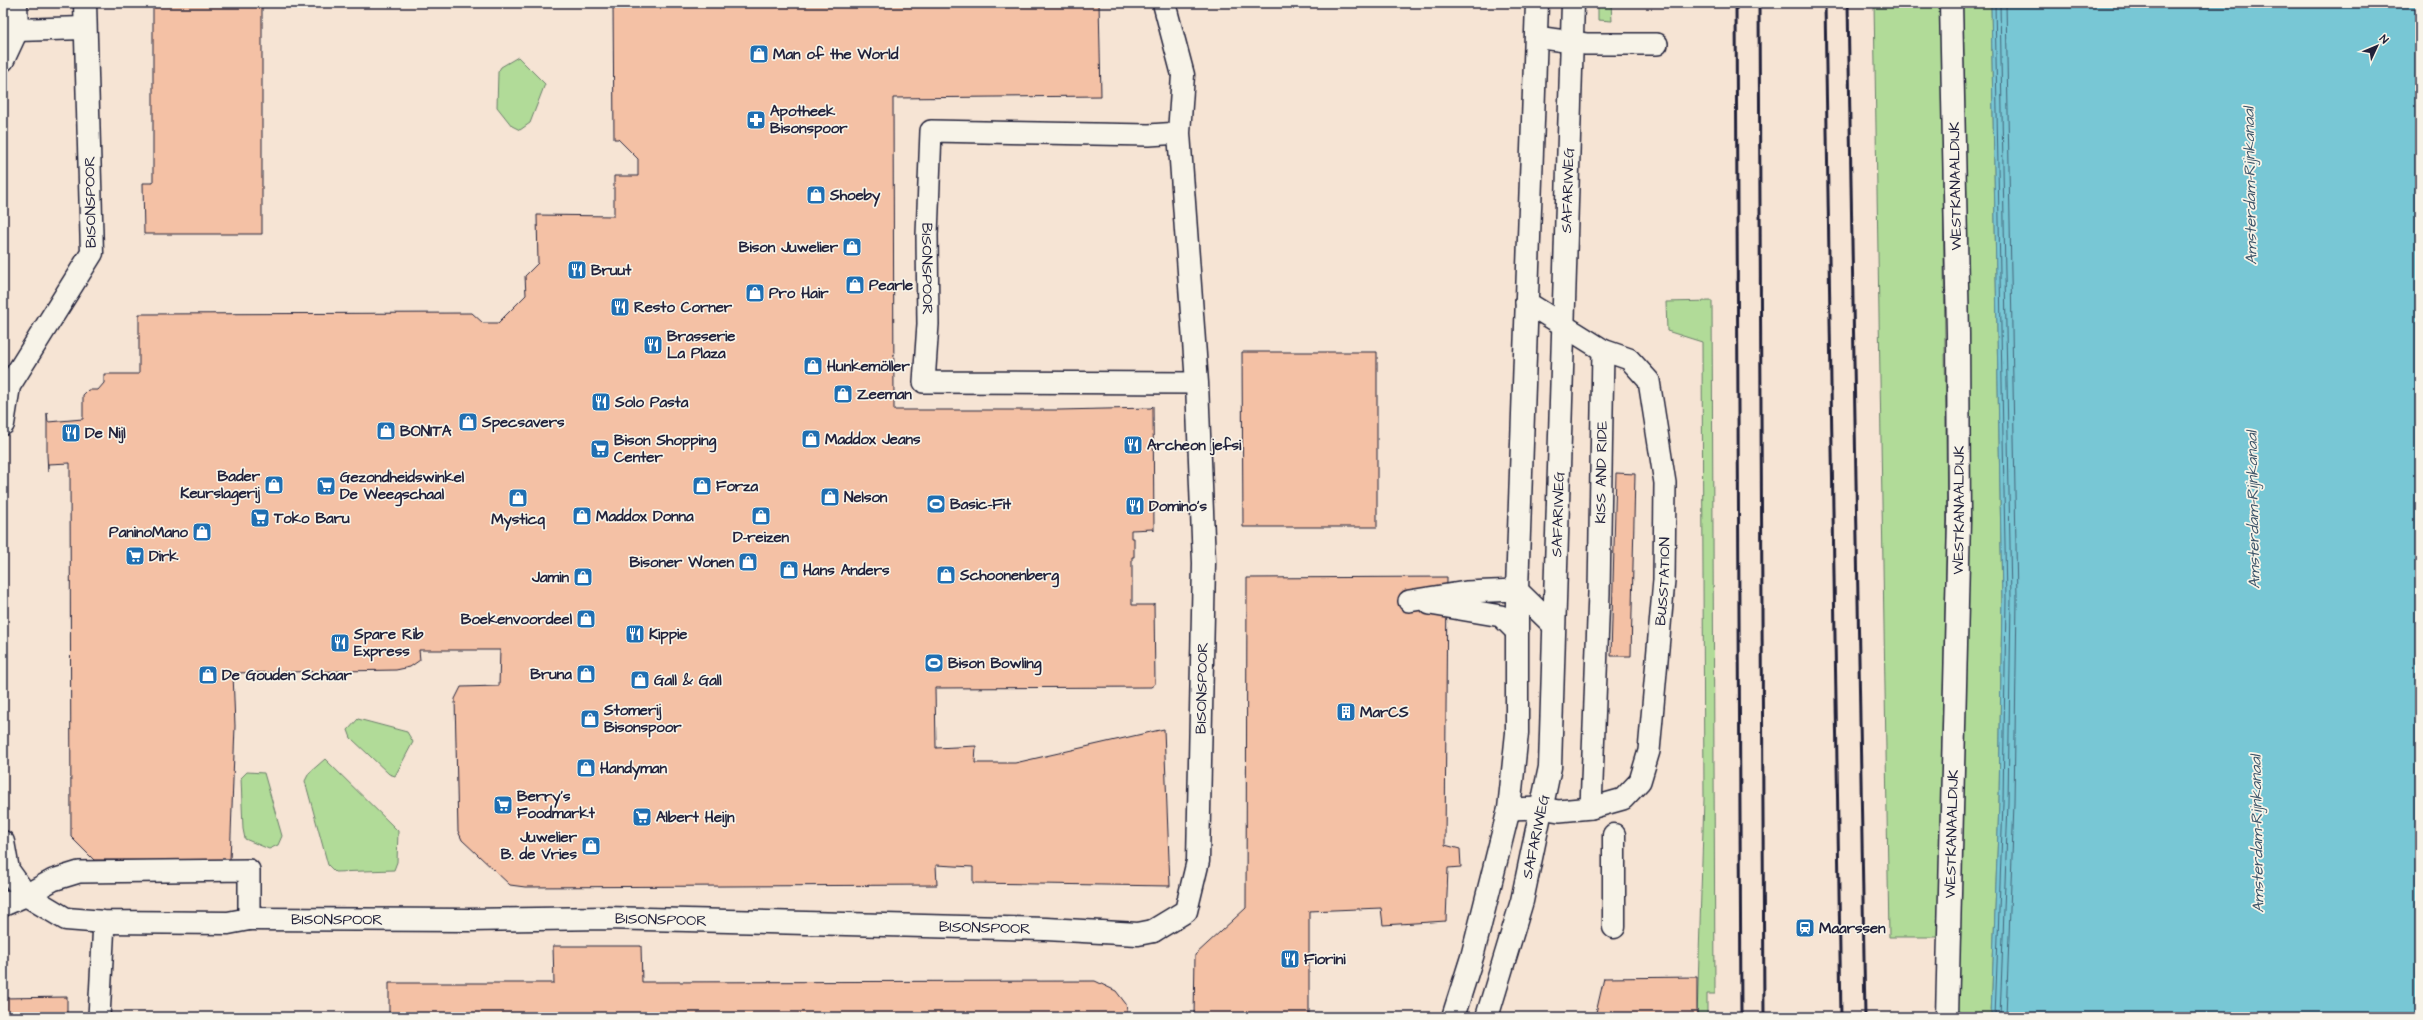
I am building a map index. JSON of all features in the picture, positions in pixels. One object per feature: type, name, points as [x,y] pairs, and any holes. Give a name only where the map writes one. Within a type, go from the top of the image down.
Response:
[{"type":"street","points":[[3,60],[17,30],[16,3]]},
{"type":"street","name":"BISONSPOOR","points":[[3,424],[9,386],[92,253],[84,28],[85,3]]},
{"type":"street","name":"BISONSPOOR","points":[[3,842],[8,870],[26,895],[66,919],[104,922],[228,923],[248,919],[605,918],[1046,928],[1138,934],[1153,931],[1186,910],[1198,861],[1204,564],[1197,383],[1180,133],[1183,75],[1164,3]]},
{"type":"street","name":"SAFARIWEG","points":[[1453,1017],[1472,957],[1509,809],[1517,733],[1517,590],[1537,3]]},
{"type":"street","name":"SAFARIWEG","points":[[1487,1017],[1522,901],[1550,767],[1562,324],[1573,3]]},
{"type":"street","name":"WESTKANAALDIJK","points":[[1947,1017],[1959,520],[1958,332],[1951,3]]},
{"type":"street","points":[[17,30],[84,28]]},
{"type":"street","points":[[1614,835],[1614,927]]},
{"type":"street","points":[[3,905],[26,895]]},
{"type":"lane","points":[[1536,37],[1586,44],[1657,44]]},
{"type":"lane","name":"BISONSPOOR","points":[[1180,133],[1149,136],[931,131],[926,234],[928,324],[924,382],[1197,383]]},
{"type":"lane","name":"BUSSTATION","points":[[1509,809],[1541,808],[1559,811],[1591,808],[1623,799],[1640,780],[1649,751],[1664,580],[1665,483],[1649,381],[1629,358],[1603,350],[1526,302]]},
{"type":"lane","name":"KISS AND RIDE","points":[[1591,808],[1599,593],[1603,350]]},
{"type":"lane","points":[[1517,632],[1501,616],[1409,602],[1466,592],[1517,590],[1554,626]]},
{"type":"lane","points":[[26,895],[53,880],[78,872],[249,870],[248,919]]},
{"type":"lane","points":[[99,1017],[104,922]]},
{"type":"green space","points":[[1598,3],[1611,3],[1612,21],[1598,20]]},
{"type":"green space","points":[[1874,3],[1941,3],[1947,520],[1938,937],[1889,937]]},
{"type":"green space","points":[[1961,3],[1991,3],[2002,599],[1999,803],[1991,1017],[1957,1017]]},
{"type":"green space","points":[[518,57],[545,84],[530,123],[520,130],[512,126],[497,107],[498,72],[501,67]]},
{"type":"green space","points":[[1712,301],[1715,994],[1707,994],[1707,1017],[1697,1017],[1704,799],[1702,342],[1667,331],[1666,302]]},
{"type":"green space","points":[[358,719],[407,732],[413,742],[395,776],[389,774],[351,738],[348,730]]},
{"type":"green space","points":[[325,759],[398,831],[397,862],[394,870],[335,872],[328,865],[305,781],[309,773]]},
{"type":"green space","points":[[247,772],[264,773],[282,836],[278,845],[269,849],[245,839],[243,829],[241,778]]},
{"type":"water","name":"Amsterdam-Rijnkanaal","points":[[1991,3],[2420,3],[2420,1017],[1991,1017],[1999,803],[2002,599]]},
{"type":"building","points":[[153,3],[262,3],[262,234],[144,234],[143,183],[153,183]]},
{"type":"building","name":"Bison Shopping Center","points":[[613,3],[1099,3],[1101,96],[893,98],[894,410],[1059,410],[1151,408],[1153,406],[1154,531],[1153,529],[1131,530],[1131,538],[1134,538],[1134,557],[1132,557],[1132,605],[1153,605],[1154,603],[1155,684],[1151,687],[935,688],[936,748],[976,746],[975,763],[1015,763],[1164,729],[1170,886],[973,883],[973,867],[936,865],[937,885],[525,887],[510,885],[462,840],[458,831],[455,699],[461,687],[499,686],[500,650],[419,650],[420,660],[410,667],[396,670],[233,673],[235,726],[230,861],[94,860],[71,837],[70,463],[48,464],[48,472],[47,413],[48,422],[83,419],[83,395],[88,390],[98,390],[104,383],[104,374],[139,374],[139,314],[472,313],[483,323],[498,323],[526,295],[525,276],[538,263],[537,215],[614,216],[614,176],[638,176],[638,159],[618,139],[614,139]]},
{"type":"building","points":[[1242,352],[1377,352],[1377,527],[1243,527]]},
{"type":"building","points":[[1616,473],[1635,474],[1631,656],[1611,656]]},
{"type":"building","name":"MarCS","points":[[1447,577],[1445,845],[1460,849],[1461,867],[1448,868],[1446,921],[1383,925],[1381,908],[1309,911],[1309,1017],[1194,1017],[1195,955],[1246,908],[1247,578]]},
{"type":"building","points":[[553,946],[641,946],[642,982],[1095,981],[1116,991],[1126,1004],[1128,1017],[389,1017],[389,983],[554,983]]},
{"type":"building","points":[[1697,977],[1697,1017],[1595,1017],[1604,978]]},
{"type":"building","points":[[67,997],[67,1017],[3,1017],[3,998]]},
{"type":"railway","points":[[1736,3],[1741,1017]]},
{"type":"railway","points":[[1759,3],[1764,1017]]},
{"type":"railway","points":[[1825,3],[1841,1017]]},
{"type":"railway","points":[[1848,3],[1865,1017]]},
{"type":"place","name":"Man of the World","points":[[759,54]]},
{"type":"place","name":"Apotheek Bisonspoor","points":[[756,120]]},
{"type":"place","name":"Shoeby","points":[[816,195]]},
{"type":"place","name":"Bison Juwelier","points":[[852,247]]},
{"type":"place","name":"Bruut","points":[[577,270]]},
{"type":"place","name":"Pearle","points":[[855,285]]},
{"type":"place","name":"Pro Hair","points":[[755,293]]},
{"type":"place","name":"Resto Corner","points":[[620,307]]},
{"type":"place","name":"Brasserie La Plaza","points":[[653,345]]},
{"type":"place","name":"Hunkemöller","points":[[813,366]]},
{"type":"place","name":"Zeeman","points":[[843,394]]},
{"type":"place","name":"Solo Pasta","points":[[601,402]]},
{"type":"place","name":"Specsavers","points":[[468,422]]},
{"type":"place","name":"BONITA","points":[[386,431]]},
{"type":"place","name":"De Nijl","points":[[71,433]]},
{"type":"place","name":"Maddox Jeans","points":[[811,439]]},
{"type":"place","name":"Archeon jefsi","points":[[1133,445]]},
{"type":"place","name":"Bison Shopping Center","points":[[600,449]]},
{"type":"place","name":"Bader Keurslagerij","points":[[274,485]]},
{"type":"place","name":"Gezondheidswinkel De Weegschaal","points":[[326,486]]},
{"type":"place","name":"Forza","points":[[702,486]]},
{"type":"place","name":"Nelson","points":[[830,497]]},
{"type":"place","name":"Mysticq","points":[[518,498]]},
{"type":"place","name":"Basic-Fit","points":[[936,504]]},
{"type":"place","name":"Domino's","points":[[1135,506]]},
{"type":"place","name":"Maddox Donna","points":[[582,516]]},
{"type":"place","name":"D-reizen","points":[[761,516]]},
{"type":"place","name":"Toko Baru","points":[[260,518]]},
{"type":"place","name":"PaninoMano","points":[[202,532]]},
{"type":"place","name":"Dirk","points":[[135,556]]},
{"type":"place","name":"Bisoner Wonen","points":[[748,562]]},
{"type":"place","name":"Hans Anders","points":[[789,570]]},
{"type":"place","name":"Schoonenberg","points":[[946,575]]},
{"type":"place","name":"Jamin","points":[[583,577]]},
{"type":"place","name":"Boekenvoordeel","points":[[586,619]]},
{"type":"place","name":"Kippie","points":[[635,634]]},
{"type":"place","name":"Spare Rib Express","points":[[340,643]]},
{"type":"place","name":"Bison Bowling","points":[[934,663]]},
{"type":"place","name":"Bruna","points":[[586,674]]},
{"type":"place","name":"De Gouden Schaar","points":[[208,675]]},
{"type":"place","name":"Gall & Gall","points":[[640,680]]},
{"type":"place","name":"MarCS","points":[[1346,712]]},
{"type":"place","name":"Stomerij Bisonspoor","points":[[590,719]]},
{"type":"place","name":"Handyman","points":[[586,768]]},
{"type":"place","name":"Berry's Foodmarkt","points":[[503,805]]},
{"type":"place","name":"Albert Heijn","points":[[642,817]]},
{"type":"place","name":"Juwelier B. de Vries","points":[[591,846]]},
{"type":"place","name":"Maarssen","points":[[1805,928]]},
{"type":"place","name":"Fiorini","points":[[1290,959]]}]
